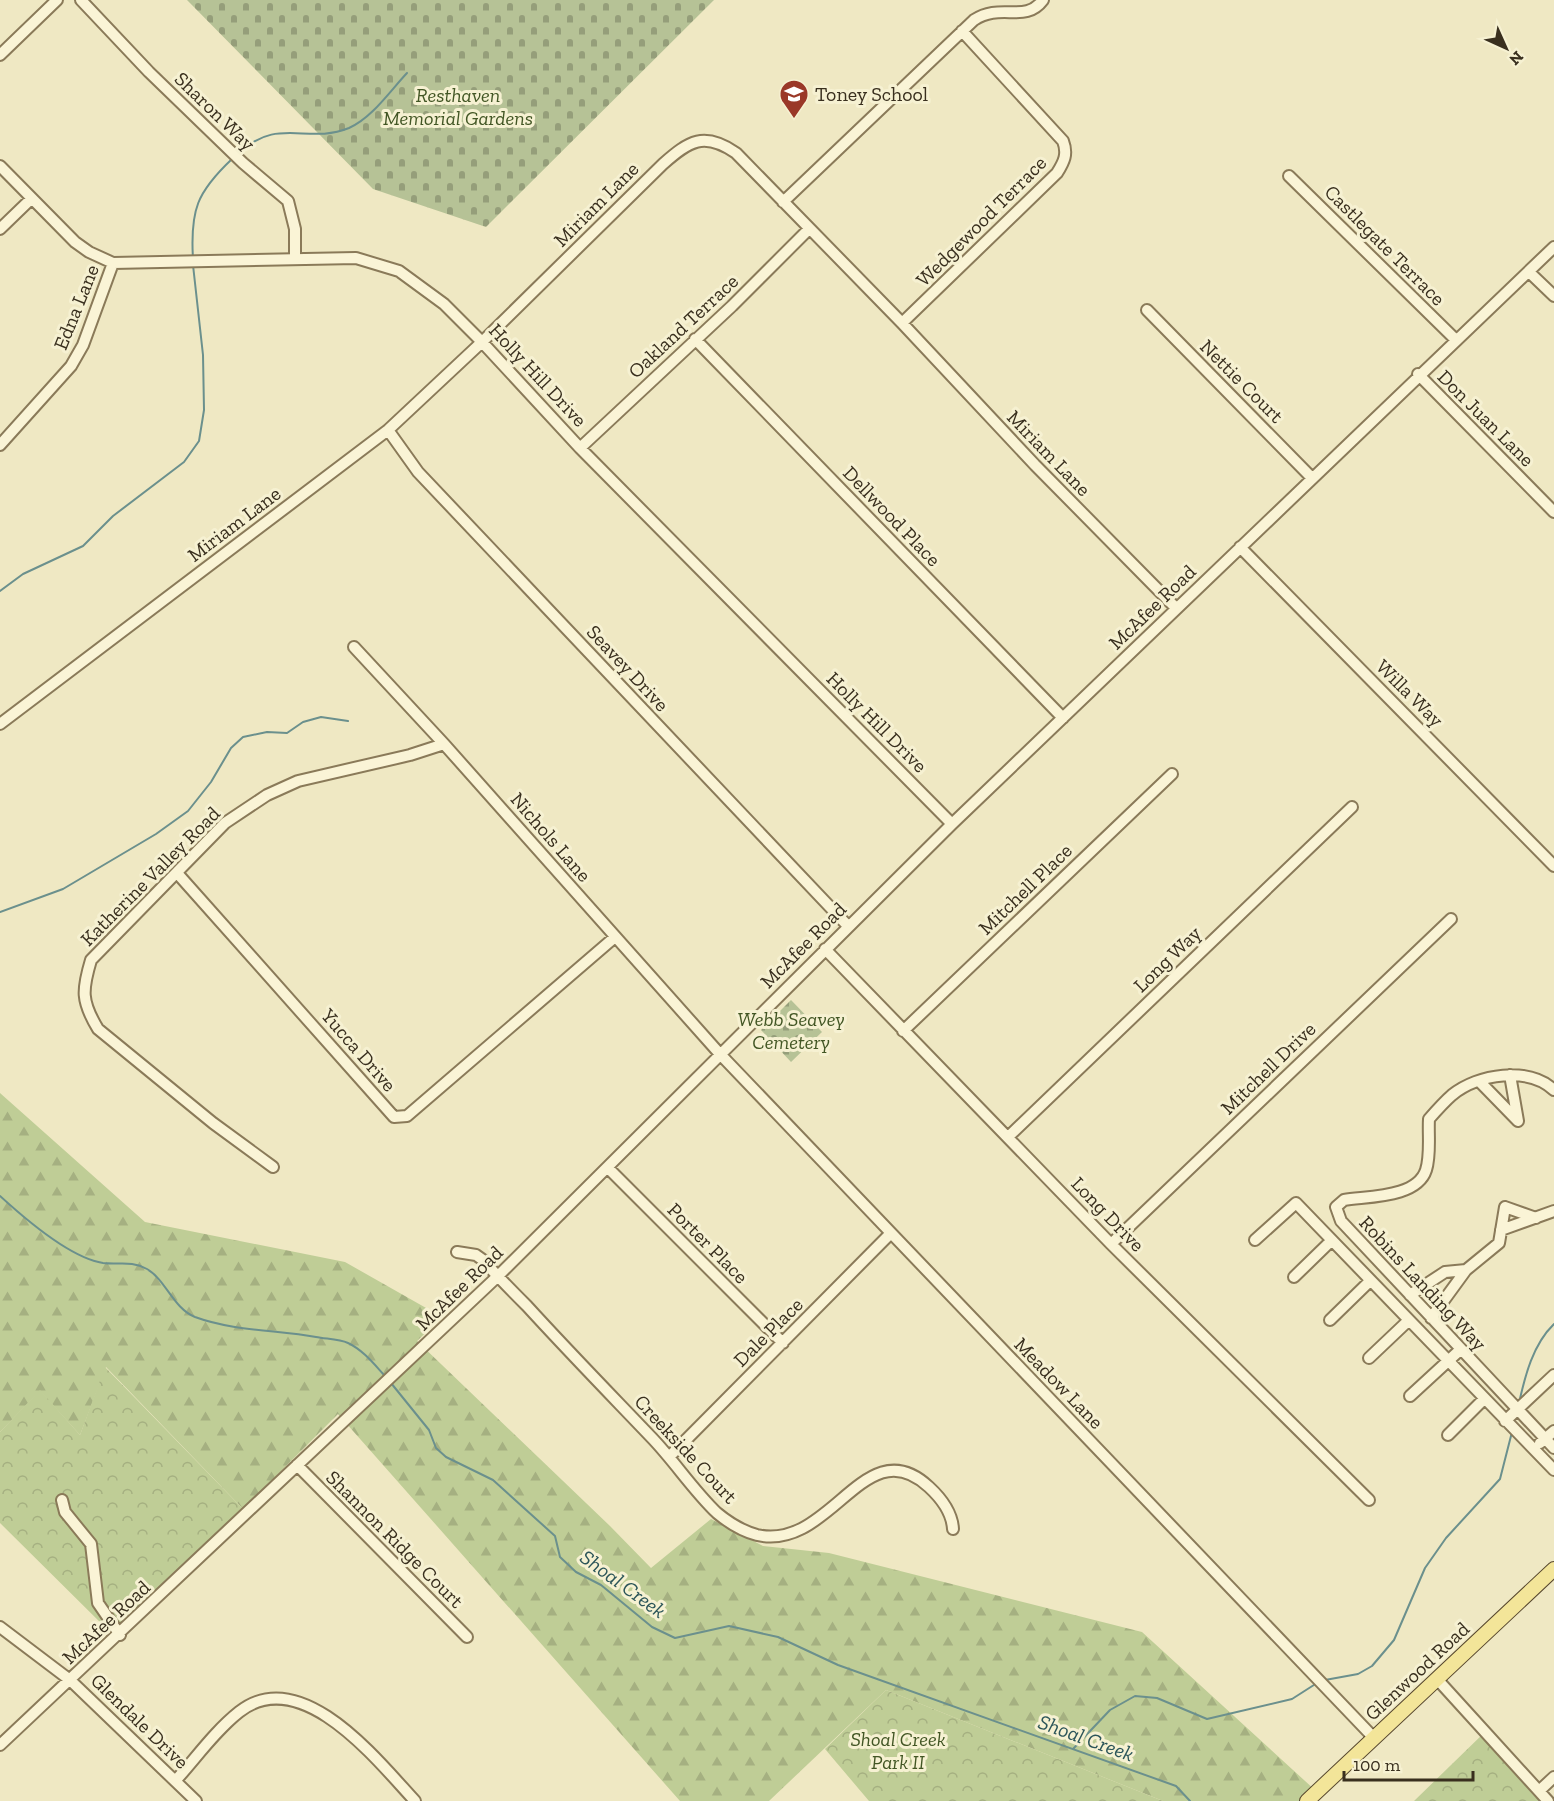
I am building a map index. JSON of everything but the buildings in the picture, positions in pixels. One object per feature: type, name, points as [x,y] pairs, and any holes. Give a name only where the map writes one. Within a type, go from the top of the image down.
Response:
[{"type":"main road","name":"Glenwood Road","points":[[1307,1801],[1554,1569]]},
{"type":"street","points":[[0,56],[57,0]]},
{"type":"street","name":"Sharon Way","points":[[81,0],[225,146],[288,201],[295,229],[295,258]]},
{"type":"street","points":[[783,202],[962,31],[985,13],[995,10],[1025,13],[1034,9],[1042,0]]},
{"type":"street","name":"Wedgewood Terrace","points":[[902,323],[1050,181],[1065,162],[1066,150],[1063,141],[962,31]]},
{"type":"street","name":"Miriam Lane","points":[[0,724],[388,430],[482,342],[663,164],[695,140],[710,140],[724,144],[736,153],[902,323],[1035,465],[1176,608]]},
{"type":"street","name":"Holly Hill Drive","points":[[0,166],[75,242],[89,252],[113,262],[356,258],[399,270],[444,304],[482,342],[580,447],[952,824]]},
{"type":"street","name":"Castlegate Terrace","points":[[1289,176],[1455,339]]},
{"type":"street","points":[[0,229],[31,199]]},
{"type":"street","name":"Oakland Terrace","points":[[580,447],[809,229]]},
{"type":"street","name":"McAfee Road","points":[[0,1745],[120,1635],[498,1276],[608,1168],[719,1053],[952,824],[1418,374],[1554,247]]},
{"type":"street","name":"Edna Lane","points":[[0,445],[71,366],[87,334],[113,262]]},
{"type":"street","points":[[1529,272],[1554,296]]},
{"type":"street","name":"Nettie Court","points":[[1147,310],[1311,477]]},
{"type":"street","name":"Dellwood Place","points":[[695,339],[1063,718]]},
{"type":"street","name":"Don Juan Lane","points":[[1418,374],[1554,512]]},
{"type":"street","name":"Seavey Drive","points":[[388,430],[418,472],[848,926]]},
{"type":"street","name":"Willa Way","points":[[1240,547],[1554,866]]},
{"type":"street","name":"Nichols Lane","points":[[354,647],[444,744],[719,1053]]},
{"type":"street","name":"Katherine Valley Road","points":[[273,1167],[213,1124],[98,1029],[89,1014],[82,990],[91,960],[225,823],[288,785],[444,744]]},
{"type":"street","name":"Mitchell Place","points":[[903,1031],[1172,774]]},
{"type":"street","name":"Long Way","points":[[1008,1137],[1352,807]]},
{"type":"street","name":"Yucca Drive","points":[[177,873],[394,1117],[407,1116],[615,937]]},
{"type":"street","name":"Mitchell Drive","points":[[1111,1244],[1450,919]]},
{"type":"street","name":"Long Drive","points":[[825,949],[1111,1244],[1369,1500]]},
{"type":"street","name":"Meadow Lane","points":[[719,1053],[1374,1738]]},
{"type":"street","points":[[1480,1082],[1518,1121],[1509,1075]]},
{"type":"street","name":"Robins Landing Way","points":[[1554,1090],[1525,1076],[1509,1075],[1480,1082],[1453,1094],[1429,1119],[1427,1168],[1420,1182],[1408,1189],[1344,1200],[1336,1206],[1341,1221],[1554,1448]]},
{"type":"street","name":"Porter Place","points":[[608,1168],[783,1343]]},
{"type":"street","name":"Robins Landing Way","points":[[1255,1240],[1296,1203],[1554,1470]]},
{"type":"street","points":[[1431,1318],[1466,1270],[1498,1242],[1505,1207],[1536,1218]]},
{"type":"street","points":[[1501,1230],[1554,1211]]},
{"type":"street","name":"Dale Place","points":[[670,1456],[891,1233]]},
{"type":"street","points":[[1294,1277],[1331,1241]]},
{"type":"street","name":"Creekside Court","points":[[457,1252],[476,1255],[498,1276],[670,1456],[719,1515],[741,1529],[753,1534],[778,1538],[803,1529],[876,1474],[894,1470],[913,1474],[933,1490],[952,1515],[952,1529]]},
{"type":"street","points":[[1410,1295],[1444,1272],[1466,1270]]},
{"type":"street","points":[[1330,1320],[1370,1281]]},
{"type":"street","points":[[1370,1358],[1408,1321]]},
{"type":"street","points":[[1426,1339],[1438,1327]]},
{"type":"street","points":[[1410,1396],[1460,1350]]},
{"type":"street","points":[[1505,1420],[1515,1408],[1554,1375]]},
{"type":"street","points":[[1475,1390],[1487,1378]]},
{"type":"street","points":[[1448,1435],[1484,1399]]},
{"type":"street","points":[[1532,1449],[1554,1431]]},
{"type":"street","name":"Shannon Ridge Court","points":[[297,1465],[467,1637]]},
{"type":"street","points":[[62,1500],[65,1512],[92,1544],[98,1603],[120,1635]]},
{"type":"street","name":"Glendale Drive","points":[[0,1627],[70,1680],[196,1801]]},
{"type":"street","points":[[1437,1679],[1548,1801]]},
{"type":"street","points":[[176,1780],[240,1712],[264,1700],[290,1699],[312,1706],[334,1722],[374,1758],[415,1801]]},
{"type":"street","points":[[1539,1791],[1554,1777]]},
{"type":"green space","name":"Resthaven Memorial Gardens","points":[[187,0],[714,0],[486,227],[373,189]]},
{"type":"green space","name":"Webb Seavey Cemetery","points":[[791,1000],[822,1032],[791,1062],[761,1030]]},
{"type":"green space","points":[[0,1093],[145,1222],[345,1262],[442,1317],[417,1341],[651,1568],[711,1519],[763,1546],[829,1553],[1142,1632],[1316,1791],[1305,1801],[1163,1801],[886,1690],[769,1801],[680,1801],[338,1414],[243,1509],[106,1367],[80,1435],[40,1391],[0,1432]]},
{"type":"green space","points":[[105,1367],[243,1509],[113,1635],[0,1523],[0,1432],[40,1390],[80,1435]]},
{"type":"green space","name":"Shoal Creek Park II","points":[[886,1690],[1163,1801],[869,1801],[825,1749]]},
{"type":"green space","points":[[1486,1731],[1553,1801],[1414,1801]]},
{"type":"waterway","points":[[239,153],[253,142],[280,133],[320,134],[349,128],[373,111],[407,73]]},
{"type":"waterway","points":[[193,259],[193,227],[198,203],[203,192],[232,159]]},
{"type":"waterway","points":[[0,591],[23,574],[83,546],[113,516],[184,462],[199,441],[204,410],[203,355],[193,265]]},
{"type":"waterway","points":[[0,912],[63,889],[156,834],[188,811],[211,782],[231,748],[243,737],[267,732],[287,733],[303,722],[321,717],[348,721]]},
{"type":"waterway","name":"Shoal Creek","points":[[0,1196],[48,1236],[76,1254],[103,1263],[130,1264],[147,1269],[154,1274],[175,1301],[187,1313],[195,1317],[240,1328],[344,1342],[363,1353],[385,1376]]},
{"type":"waterway","points":[[1519,1403],[1535,1351],[1554,1324]]},
{"type":"waterway","name":"Shoal Creek","points":[[391,1383],[429,1430],[436,1448],[446,1457],[493,1480],[555,1536],[560,1557],[576,1572],[601,1585],[652,1627],[675,1638],[729,1626],[778,1637],[838,1665],[1176,1786],[1190,1801]]},
{"type":"waterway","points":[[1325,1680],[1358,1674],[1372,1666],[1394,1640],[1425,1568],[1446,1538],[1500,1479],[1512,1432]]},
{"type":"waterway","points":[[1073,1749],[1110,1710],[1135,1696],[1157,1698],[1207,1719],[1292,1699],[1317,1683]]},
{"type":"place","name":"Toney School","points":[[794,120]]}]
